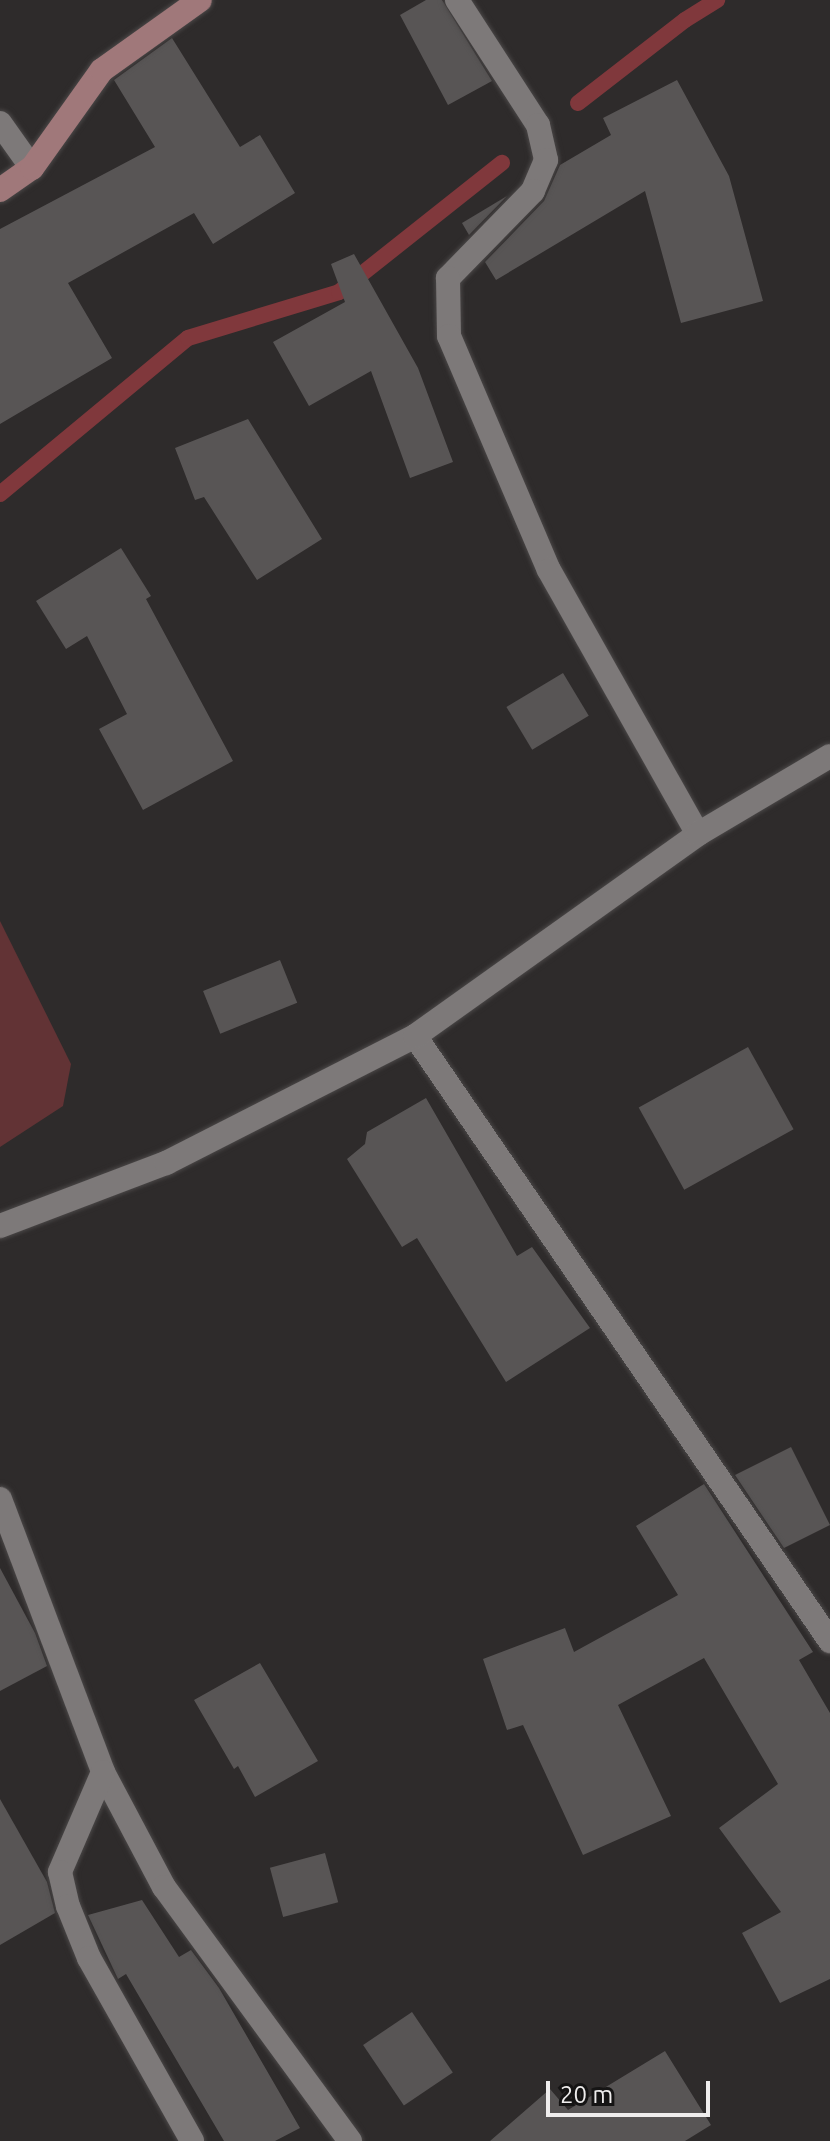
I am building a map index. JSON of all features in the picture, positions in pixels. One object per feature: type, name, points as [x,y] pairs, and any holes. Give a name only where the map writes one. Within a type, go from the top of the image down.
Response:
[{"type":"main road","points":[[0,190],[32,168],[102,70],[200,0]]},
{"type":"street","points":[[457,0],[538,125],[546,160],[533,191],[448,278],[449,336],[549,570],[698,834]]},
{"type":"street","points":[[0,123],[32,168]]},
{"type":"street","points":[[0,1226],[166,1163],[415,1036],[698,834],[830,756]]},
{"type":"street","points":[[415,1036],[830,1641]]},
{"type":"street","points":[[0,1499],[103,1772],[164,1887],[350,2141]]},
{"type":"street","points":[[103,1772],[60,1872],[68,1906],[89,1958],[192,2141]]},
{"type":"shaded area","points":[[0,921],[71,1064],[63,1106],[0,1147]]},
{"type":"building","points":[[426,0],[442,0],[492,81],[448,105],[400,15]]},
{"type":"building","points":[[172,38],[240,147],[260,135],[295,193],[213,244],[194,213],[68,283],[112,358],[0,424],[0,229],[155,147],[114,80]]},
{"type":"building","points":[[677,80],[729,176],[763,301],[681,323],[645,191],[496,280],[485,262],[544,201],[560,165],[611,135],[603,118]]},
{"type":"building","points":[[507,196],[469,235],[462,223]]},
{"type":"building","points":[[354,254],[418,368],[453,462],[410,478],[371,371],[309,406],[273,342],[345,302],[331,264]]},
{"type":"building","points":[[248,419],[322,539],[257,580],[204,497],[195,500],[175,448]]},
{"type":"building","points":[[121,548],[151,596],[146,599],[233,761],[143,810],[99,729],[127,714],[87,636],[66,649],[36,601]]},
{"type":"building","points":[[563,673],[589,716],[532,750],[506,707]]},
{"type":"building","points":[[280,960],[297,1003],[220,1034],[203,991]]},
{"type":"building","points":[[748,1047],[794,1129],[684,1190],[639,1108]]},
{"type":"building","points":[[426,1098],[517,1256],[532,1247],[590,1328],[506,1382],[417,1238],[402,1247],[347,1159],[365,1144],[367,1132]]},
{"type":"building","points":[[791,1447],[830,1525],[784,1548],[735,1475]]},
{"type":"building","points":[[704,1484],[813,1652],[799,1660],[830,1713],[830,1979],[780,2003],[742,1933],[781,1912],[719,1828],[778,1784],[704,1658],[618,1705],[671,1816],[583,1855],[523,1725],[507,1730],[483,1659],[565,1628],[574,1652],[678,1595],[636,1526]]},
{"type":"building","points":[[0,1568],[35,1633],[47,1666],[0,1691]]},
{"type":"building","points":[[260,1663],[318,1761],[255,1797],[238,1766],[234,1769],[194,1700]]},
{"type":"building","points":[[0,1799],[47,1882],[55,1913],[0,1945]]},
{"type":"building","points":[[325,1853],[338,1902],[283,1917],[270,1868]]},
{"type":"building","points":[[142,1900],[179,1957],[191,1950],[219,1988],[300,2128],[275,2141],[224,2141],[126,1974],[118,1979],[88,1915]]},
{"type":"building","points":[[412,2012],[453,2073],[404,2106],[363,2045]]},
{"type":"building","points":[[665,2051],[711,2125],[685,2141],[490,2141],[550,2089],[568,2110]]},
{"type":"waterway","points":[[578,103],[685,20],[717,0]]},
{"type":"waterway","points":[[0,494],[188,338],[339,292],[502,163]]}]
